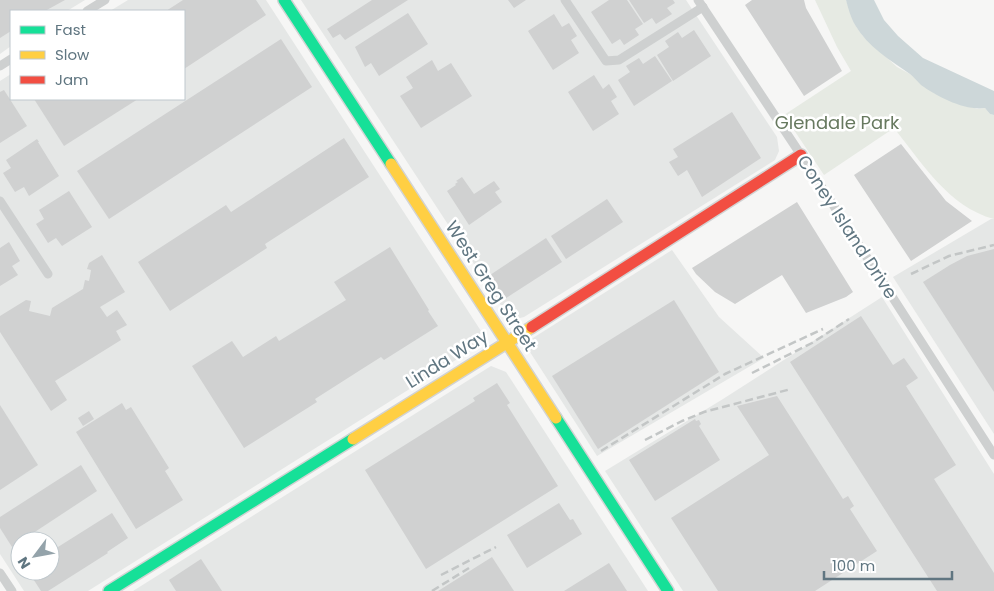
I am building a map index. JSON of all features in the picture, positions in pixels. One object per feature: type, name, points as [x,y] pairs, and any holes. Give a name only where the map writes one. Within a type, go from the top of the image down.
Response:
[{"type":"street","points":[[89,10],[105,0]]},
{"type":"street","name":"West Greg Street","points":[[284,0],[668,591]]},
{"type":"street","points":[[565,0],[606,61],[619,60],[701,3]]},
{"type":"street","name":"Coney Island Drive","points":[[701,3],[994,455]]},
{"type":"street","name":"Linda Way","points":[[109,591],[507,343],[801,155]]},
{"type":"street","points":[[0,201],[48,274]]},
{"type":"street","points":[[0,572],[12,591]]},
{"type":"shaded area","points":[[0,0],[85,0],[69,10],[10,10],[10,47],[0,54]]},
{"type":"shaded area","points":[[128,0],[266,0],[481,331],[478,346],[88,591],[24,591],[18,581],[60,581],[60,531],[10,531],[10,569],[0,554],[0,81],[10,75],[10,100],[185,100],[185,10],[112,10]]},
{"type":"shaded area","points":[[301,0],[686,0],[777,137],[779,151],[775,160],[524,317],[516,319],[508,316]]},
{"type":"shaded area","points":[[846,0],[874,0],[884,20],[898,36],[923,58],[994,91],[994,115],[990,114],[985,108],[969,107],[952,102],[921,85],[866,40],[854,22]]},
{"type":"shaded area","points":[[994,219],[994,434],[893,277]]},
{"type":"shaded area","points":[[672,250],[719,317],[764,358],[597,456],[530,352],[530,341]]},
{"type":"shaded area","points":[[882,297],[994,474],[994,591],[683,591],[605,471],[723,399]]},
{"type":"shaded area","points":[[491,366],[506,372],[648,591],[133,591]]},
{"type":"green space","name":"Glendale Park","points":[[815,0],[846,0],[855,25],[863,36],[897,67],[910,74],[934,93],[977,109],[985,108],[990,114],[994,115],[994,219],[963,205],[950,194],[926,169],[894,128],[824,175],[784,115],[851,71],[837,47]]},
{"type":"building","points":[[0,0],[65,0],[47,10],[10,10],[10,32],[0,38]]},
{"type":"building","points":[[183,0],[256,0],[266,15],[185,68],[185,10],[168,10]]},
{"type":"building","points":[[372,0],[408,0],[345,40],[340,34],[333,38],[327,29]]},
{"type":"building","points":[[508,0],[526,0],[514,8]]},
{"type":"building","points":[[609,0],[627,0],[643,24],[635,29],[639,35],[624,45],[620,39],[612,44],[591,12]]},
{"type":"building","points":[[629,0],[673,0],[675,3],[667,8],[672,14],[656,24],[652,18],[644,23]]},
{"type":"building","points":[[752,0],[804,0],[806,8],[842,71],[804,96],[745,5]]},
{"type":"building","points":[[408,13],[428,44],[379,76],[371,63],[365,67],[355,47]]},
{"type":"building","points":[[554,14],[562,27],[569,23],[577,36],[571,40],[579,53],[553,70],[528,31]]},
{"type":"building","points":[[694,30],[711,56],[673,81],[657,55],[669,47],[665,41],[678,32],[682,38]]},
{"type":"building","points":[[281,39],[312,87],[109,219],[77,171]]},
{"type":"building","points":[[655,56],[672,81],[634,106],[618,80],[630,72],[626,66],[639,58],[643,64]]},
{"type":"building","points":[[432,60],[438,71],[451,63],[472,96],[421,128],[400,96],[413,88],[406,77]]},
{"type":"building","points":[[594,75],[603,89],[609,84],[617,97],[611,101],[619,114],[593,131],[568,92]]},
{"type":"building","points":[[4,90],[27,126],[0,143],[0,92]]},
{"type":"building","points":[[35,100],[136,100],[64,146]]},
{"type":"building","points":[[732,112],[761,158],[702,197],[687,170],[678,176],[669,162],[678,157],[673,149]]},
{"type":"building","points":[[344,138],[369,177],[265,244],[267,248],[170,311],[138,262],[226,205],[231,212]]},
{"type":"building","points":[[37,139],[59,176],[29,196],[24,187],[15,192],[3,173],[11,168],[6,160]]},
{"type":"building","points":[[901,144],[946,201],[972,221],[911,261],[854,175]]},
{"type":"building","points":[[462,177],[474,194],[494,181],[500,189],[495,192],[502,202],[469,225],[447,191],[456,185],[458,182],[456,181]]},
{"type":"building","points":[[69,191],[92,227],[62,246],[56,238],[48,243],[36,224],[44,219],[39,210]]},
{"type":"building","points":[[607,199],[623,222],[566,259],[551,236]]},
{"type":"building","points":[[797,202],[853,292],[846,297],[806,313],[782,275],[735,304],[715,292],[696,274],[692,268]]},
{"type":"building","points":[[546,238],[562,262],[503,300],[487,277]]},
{"type":"building","points":[[9,242],[20,261],[12,266],[18,275],[0,286],[0,248]]},
{"type":"building","points":[[390,247],[438,326],[384,360],[381,357],[315,399],[317,402],[244,448],[192,366],[232,341],[243,357],[276,336],[279,341],[346,300],[334,282]]},
{"type":"building","points":[[994,249],[994,392],[923,282],[967,256]]},
{"type":"building","points":[[102,255],[125,292],[100,307],[107,317],[117,310],[127,325],[116,331],[121,340],[55,381],[67,400],[51,411],[0,332],[0,316],[26,300],[31,301],[29,311],[50,316],[52,308],[83,289],[85,280],[89,281],[91,270],[87,269],[89,263]]},
{"type":"building","points":[[674,300],[719,372],[598,449],[552,376]]},
{"type":"building","points":[[861,316],[893,365],[904,358],[918,378],[906,386],[956,465],[934,479],[994,573],[994,591],[937,591],[790,362]]},
{"type":"building","points":[[497,383],[510,403],[507,405],[558,486],[426,569],[365,470],[475,401],[473,398]]},
{"type":"building","points":[[777,396],[843,499],[848,496],[854,506],[850,509],[877,551],[815,591],[718,591],[671,518],[769,455],[737,406]]},
{"type":"building","points":[[122,403],[126,410],[131,407],[169,468],[165,471],[183,500],[136,529],[76,432]]},
{"type":"building","points":[[0,405],[38,465],[0,490]]},
{"type":"building","points":[[89,411],[94,419],[83,426],[78,418]]},
{"type":"building","points":[[695,419],[696,421],[699,420],[701,424],[699,426],[720,460],[655,501],[629,460]]},
{"type":"building","points":[[81,465],[97,491],[36,531],[10,531],[10,544],[0,528],[0,517]]},
{"type":"building","points":[[559,503],[570,520],[573,519],[582,534],[527,568],[507,535]]},
{"type":"building","points":[[112,513],[128,538],[48,591],[41,591],[34,581],[60,581],[60,546]]},
{"type":"building","points":[[492,557],[514,591],[438,591]]},
{"type":"building","points":[[201,559],[222,591],[176,591],[169,580]]},
{"type":"building","points":[[609,563],[627,591],[564,591]]},
{"type":"railway","points":[[911,274],[949,256],[994,245]]},
{"type":"railway","points":[[752,373],[812,343],[849,319]]},
{"type":"railway","points":[[601,451],[725,374],[823,329]]},
{"type":"railway","points":[[645,440],[704,412],[791,389]]},
{"type":"railway","points":[[441,575],[496,547]]},
{"type":"railway","points":[[432,591],[469,568]]},
{"type":"traffic: fast","points":[[284,0],[391,164]]},
{"type":"traffic: fast","points":[[556,418],[668,591]]},
{"type":"traffic: fast","points":[[109,591],[353,439]]},
{"type":"traffic: slow","points":[[391,164],[556,418]]},
{"type":"traffic: slow","points":[[353,439],[532,327]]},
{"type":"traffic: jam","points":[[532,327],[801,155]]}]
